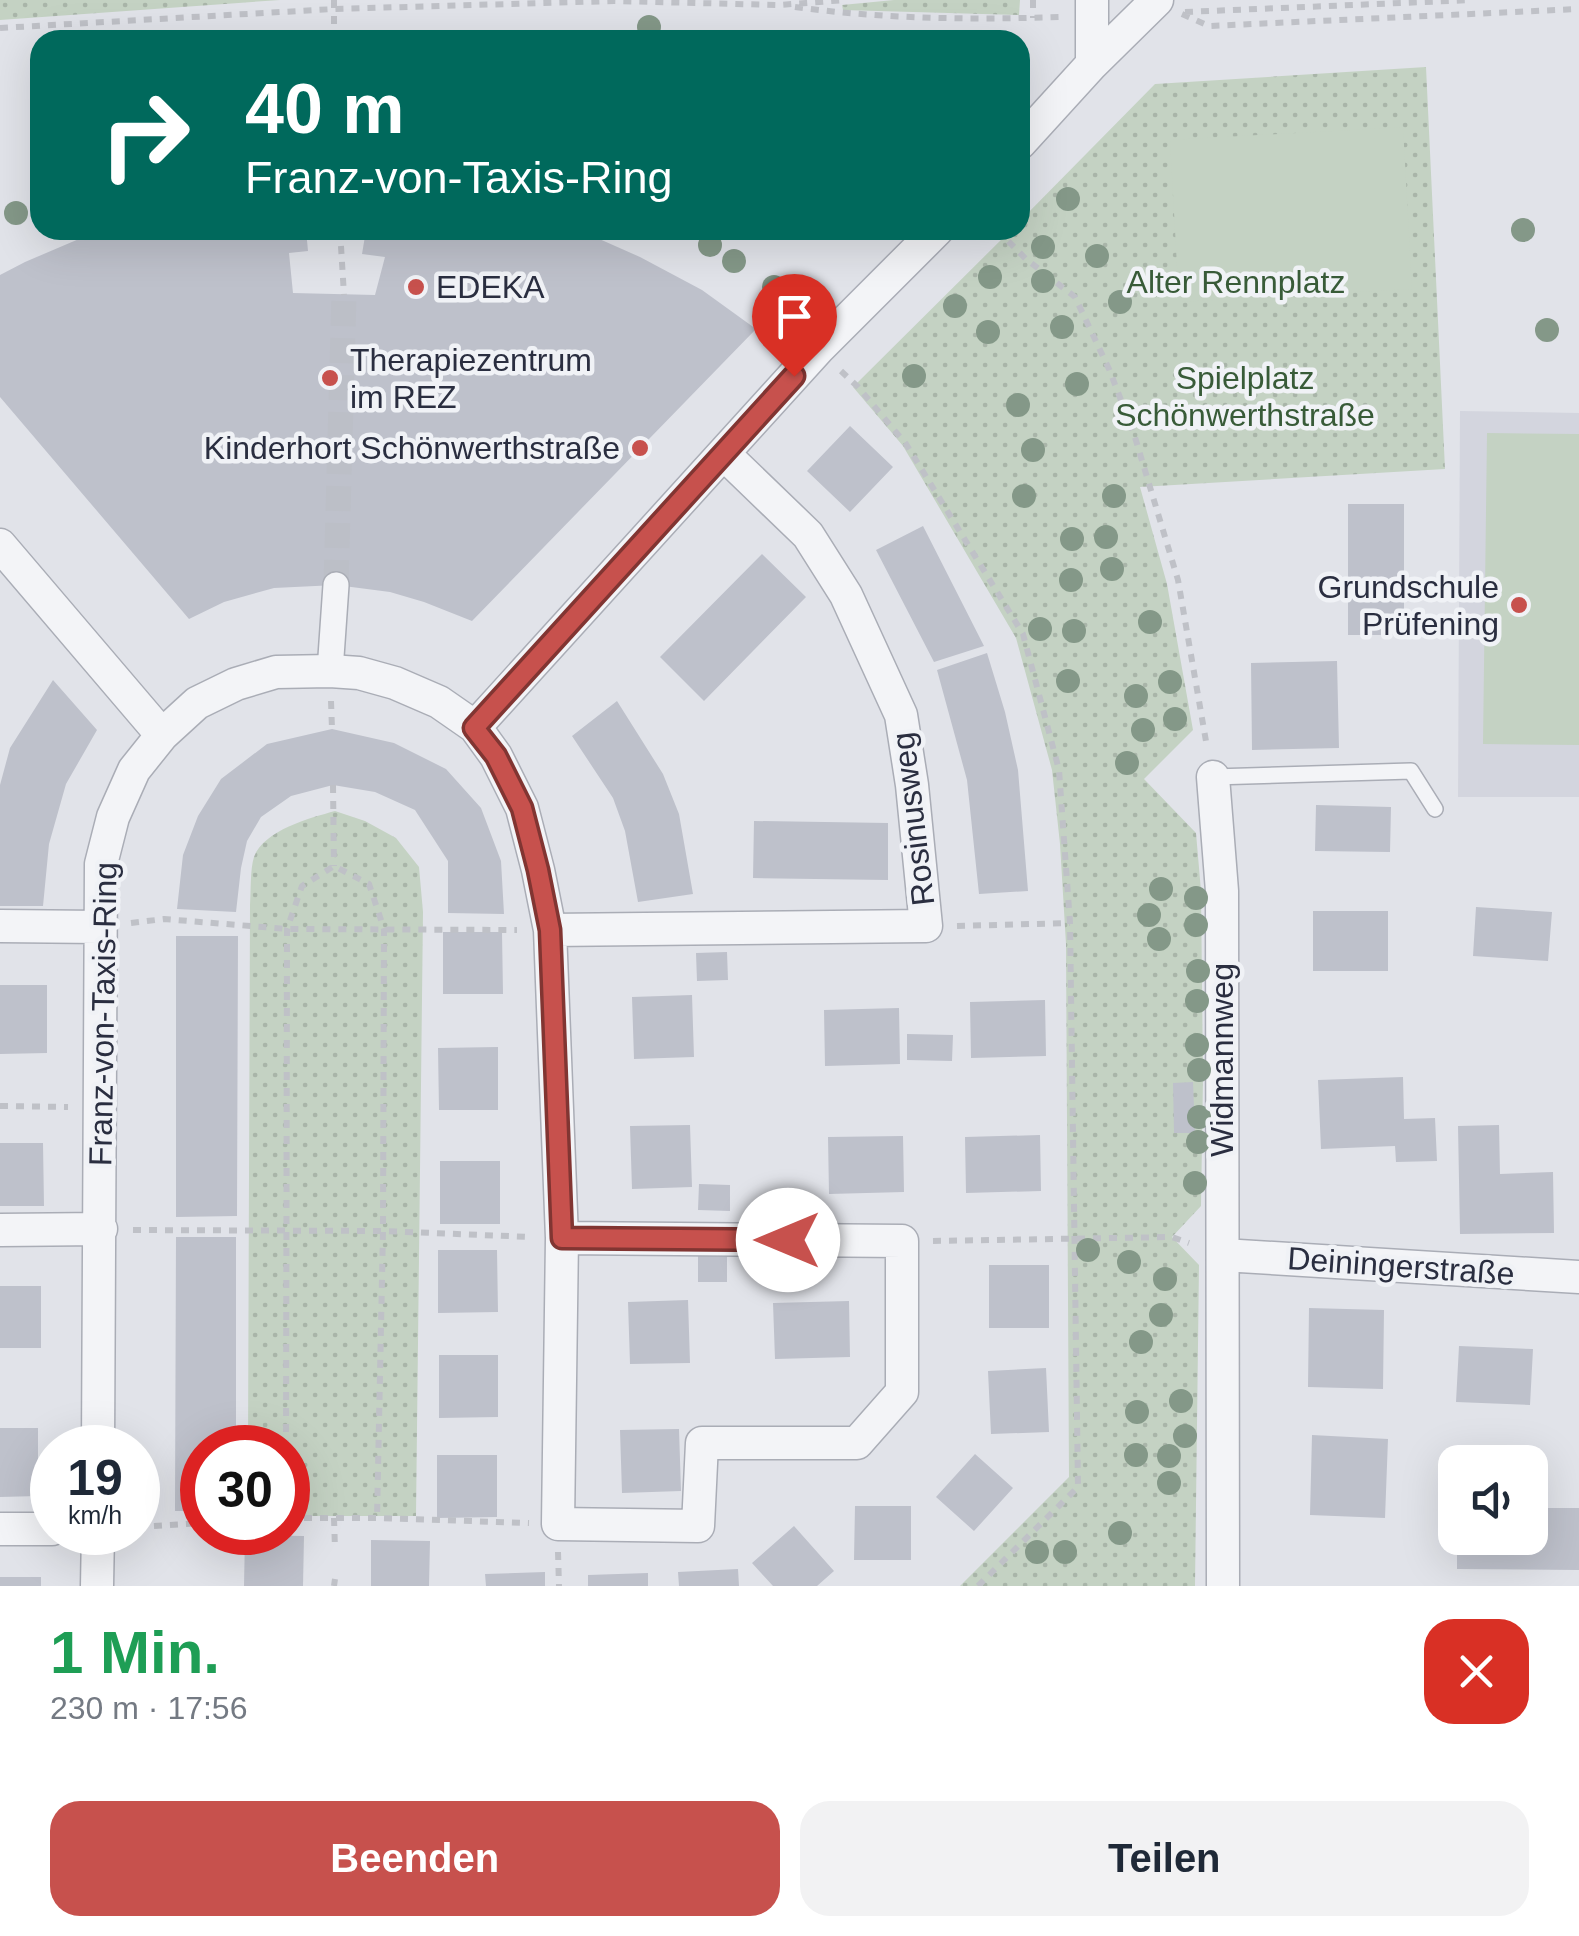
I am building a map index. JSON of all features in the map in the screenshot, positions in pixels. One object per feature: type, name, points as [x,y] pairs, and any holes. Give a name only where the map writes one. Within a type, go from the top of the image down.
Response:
[{"type":"street","points":[[1030,131],[1092,64],[1168,6]]},
{"type":"street","points":[[1092,8],[1092,64]]},
{"type":"street","points":[[474,728],[818,350],[927,240]]},
{"type":"street","name":"Rosinusweg","points":[[550,930],[926,926],[912,785],[894,700],[846,594],[808,536],[724,454]]},
{"type":"street","points":[[0,544],[162,735]]},
{"type":"street","points":[[330,670],[336,585]]},
{"type":"street","name":"Franz-von-Taxis-Ring","points":[[98,1425],[100,864],[113,817],[134,770],[162,735],[197,703],[236,684],[276,672],[359,672],[439,702],[474,728],[496,756],[522,808],[538,870],[550,930],[562,1238],[558,1524]]},
{"type":"street","name":"Widmannweg","points":[[1212,778],[1222,890],[1223,1586]]},
{"type":"street","points":[[0,926],[100,927]]},
{"type":"street","points":[[0,1230],[101,1229]]},
{"type":"street","points":[[558,1524],[698,1526],[702,1442],[856,1443],[902,1392],[902,1242],[562,1238]]},
{"type":"street","name":"Deiningerstraße","points":[[1223,1256],[1579,1277]]},
{"type":"street","points":[[0,1528],[30,1529]]},
{"type":"street","points":[[97,1586],[98,1555]]},
{"type":"lane","points":[[1212,778],[1411,771],[1435,809]]},
{"type":"path","points":[[832,12],[837,0]]},
{"type":"path","points":[[779,5],[846,0]]},
{"type":"path","points":[[1032,0],[1034,18]]},
{"type":"path","points":[[1168,6],[1472,0]]},
{"type":"path","points":[[0,28],[334,4],[614,1],[779,5],[939,18],[1034,18],[1092,8]]},
{"type":"path","points":[[334,4],[334,30]]},
{"type":"path","points":[[1168,6],[1209,26],[1579,9]]},
{"type":"path","points":[[341,240],[344,295]]},
{"type":"path","points":[[1008,240],[1074,297],[1134,434],[1178,580],[1212,778]]},
{"type":"path","points":[[818,350],[858,387],[906,444],[1023,634],[1060,770],[1070,923],[1078,1487],[978,1586]]},
{"type":"path","points":[[333,785],[334,866]]},
{"type":"path","points":[[334,866],[369,884],[384,929],[377,1518]]},
{"type":"path","points":[[286,1425],[286,929],[302,886],[334,866]]},
{"type":"path","points":[[100,927],[164,920],[286,929],[550,930]]},
{"type":"path","points":[[926,926],[1070,923]]},
{"type":"path","points":[[0,1106],[100,1107]]},
{"type":"path","points":[[101,1229],[382,1231],[562,1238]]},
{"type":"path","points":[[902,1242],[1172,1237],[1223,1256]]},
{"type":"path","points":[[310,1518],[558,1524]]},
{"type":"path","points":[[334,1518],[335,1549]]},
{"type":"shaded area","name":"Grundschule Prüfening","points":[[1460,411],[1579,413],[1579,797],[1458,797]]},
{"type":"green space","points":[[0,0],[280,0],[0,20]]},
{"type":"green space","points":[[894,0],[1020,0],[1019,15],[843,10],[842,5]]},
{"type":"green space","name":"Alter Rennplatz","points":[[1426,67],[1445,469],[1140,487],[1167,584],[1193,730],[1144,779],[1196,833],[1201,891],[1201,1206],[1172,1237],[1199,1265],[1195,1586],[960,1586],[1069,1477],[1066,944],[1060,844],[1052,770],[1016,638],[903,446],[853,387],[1001,240],[1030,240],[1030,211],[1155,84]]},
{"type":"green space","points":[[1403,127],[1412,289],[1179,302],[1170,140]]},
{"type":"green space","name":"Grundschule Prüfening","points":[[1487,433],[1579,434],[1579,745],[1483,744]]},
{"type":"green space","points":[[335,811],[365,821],[396,838],[419,867],[423,912],[416,1516],[310,1516],[310,1425],[248,1425],[252,868],[254,857],[267,839]]},
{"type":"building","points":[[77,240],[307,240],[308,251],[289,253],[293,293],[375,295],[385,257],[362,254],[364,240],[602,240],[702,290],[756,329],[472,621],[390,592],[336,585],[274,588],[224,602],[189,619],[0,397],[0,275]]},
{"type":"building","points":[[850,426],[893,467],[850,512],[807,471]]},
{"type":"building","points":[[1348,504],[1404,504],[1404,635],[1348,635]]},
{"type":"building","points":[[923,526],[984,646],[934,662],[876,550]]},
{"type":"building","points":[[762,554],[806,597],[704,701],[660,657]]},
{"type":"building","points":[[987,653],[1018,770],[1028,891],[979,894],[967,780],[937,670]]},
{"type":"building","points":[[1337,661],[1339,748],[1252,750],[1251,663]]},
{"type":"building","points":[[53,680],[97,730],[66,784],[49,844],[43,906],[0,906],[0,785],[10,748]]},
{"type":"building","points":[[617,701],[663,774],[679,814],[693,894],[638,902],[625,831],[613,798],[572,736]]},
{"type":"building","points":[[332,729],[394,743],[446,769],[481,808],[501,861],[504,914],[448,913],[448,861],[415,810],[375,792],[333,785],[291,796],[261,817],[247,841],[236,912],[177,909],[183,855],[198,816],[221,779],[267,744]]},
{"type":"building","points":[[1316,805],[1391,807],[1390,852],[1315,851]]},
{"type":"building","points":[[754,821],[888,823],[888,880],[753,878]]},
{"type":"building","points":[[1476,907],[1552,912],[1548,961],[1473,956]]},
{"type":"building","points":[[1313,911],[1388,911],[1388,971],[1313,971]]},
{"type":"building","points":[[443,932],[502,932],[503,994],[443,994]]},
{"type":"building","points":[[176,936],[238,936],[237,1216],[176,1217]]},
{"type":"building","points":[[727,952],[728,980],[697,981],[696,953]]},
{"type":"building","points":[[0,985],[47,985],[47,1053],[0,1054]]},
{"type":"building","points":[[692,995],[694,1057],[634,1059],[632,997]]},
{"type":"building","points":[[1045,1000],[1046,1056],[971,1058],[970,1002]]},
{"type":"building","points":[[899,1008],[900,1064],[825,1066],[824,1010]]},
{"type":"building","points":[[907,1034],[953,1035],[952,1061],[907,1060]]},
{"type":"building","points":[[498,1047],[498,1110],[439,1110],[438,1048]]},
{"type":"building","points":[[1403,1077],[1404,1119],[1435,1118],[1437,1161],[1396,1162],[1395,1146],[1321,1149],[1318,1080]]},
{"type":"building","points":[[1193,1082],[1195,1133],[1174,1133],[1173,1083]]},
{"type":"building","points":[[690,1125],[692,1187],[632,1189],[630,1126]]},
{"type":"building","points":[[1499,1125],[1500,1174],[1553,1172],[1554,1233],[1460,1234],[1458,1126]]},
{"type":"building","points":[[1040,1135],[1041,1191],[966,1193],[965,1137]]},
{"type":"building","points":[[903,1136],[904,1192],[829,1194],[828,1137]]},
{"type":"building","points":[[0,1143],[43,1143],[44,1206],[0,1206]]},
{"type":"building","points":[[440,1161],[500,1161],[500,1224],[440,1224]]},
{"type":"building","points":[[699,1184],[730,1185],[730,1211],[698,1210]]},
{"type":"building","points":[[176,1237],[236,1237],[236,1425],[180,1425],[180,1511],[175,1511]]},
{"type":"building","points":[[438,1250],[497,1250],[498,1312],[438,1313]]},
{"type":"building","points":[[698,1255],[727,1255],[727,1282],[698,1282]]},
{"type":"building","points":[[989,1265],[1049,1265],[1049,1328],[989,1328]]},
{"type":"building","points":[[0,1286],[41,1286],[41,1348],[0,1348]]},
{"type":"building","points":[[688,1300],[690,1363],[630,1364],[628,1302]]},
{"type":"building","points":[[849,1301],[850,1357],[775,1359],[773,1303]]},
{"type":"building","points":[[1309,1308],[1384,1310],[1383,1389],[1308,1387]]},
{"type":"building","points":[[1459,1346],[1533,1349],[1530,1405],[1456,1402]]},
{"type":"building","points":[[439,1355],[498,1355],[498,1417],[439,1418]]},
{"type":"building","points":[[1046,1368],[1049,1432],[991,1434],[988,1371]]},
{"type":"building","points":[[0,1428],[30,1428],[30,1496],[0,1497]]},
{"type":"building","points":[[679,1429],[681,1491],[622,1493],[620,1430]]},
{"type":"building","points":[[1312,1435],[1388,1439],[1385,1518],[1310,1515]]},
{"type":"building","points":[[975,1454],[1013,1488],[974,1531],[936,1497]]},
{"type":"building","points":[[437,1455],[497,1455],[497,1517],[437,1518]]},
{"type":"building","points":[[855,1506],[911,1506],[911,1560],[854,1560]]},
{"type":"building","points":[[1548,1508],[1579,1508],[1579,1570],[1457,1569],[1457,1555],[1548,1555]]},
{"type":"building","points":[[794,1526],[834,1571],[817,1586],[773,1586],[752,1563]]},
{"type":"building","points":[[371,1540],[430,1541],[429,1586],[371,1586]]},
{"type":"building","points":[[245,1555],[304,1555],[303,1586],[244,1586]]},
{"type":"building","points":[[738,1569],[739,1586],[679,1586],[678,1572]]},
{"type":"building","points":[[545,1572],[545,1586],[486,1586],[485,1574]]},
{"type":"building","points":[[648,1573],[648,1586],[588,1586],[588,1575]]},
{"type":"building","points":[[0,1577],[41,1577],[41,1586],[0,1586]]},
{"type":"tunnel","points":[[336,585],[344,295]]},
{"type":"place","name":"EDEKA","points":[[416,287]]},
{"type":"place","name":"Therapiezentrum im REZ","points":[[330,378]]},
{"type":"place","name":"Kinderhort Schönwerthstraße","points":[[640,448]]},
{"type":"place","name":"Grundschule Prüfening","points":[[1519,605]]},
{"type":"route","points":[[788,1240],[562,1238],[550,930],[522,808],[496,756],[474,728],[794,376]]},
{"type":"park label","name":"Spielplatz Schönwerthstraße","points":[[1245,396]]}]
